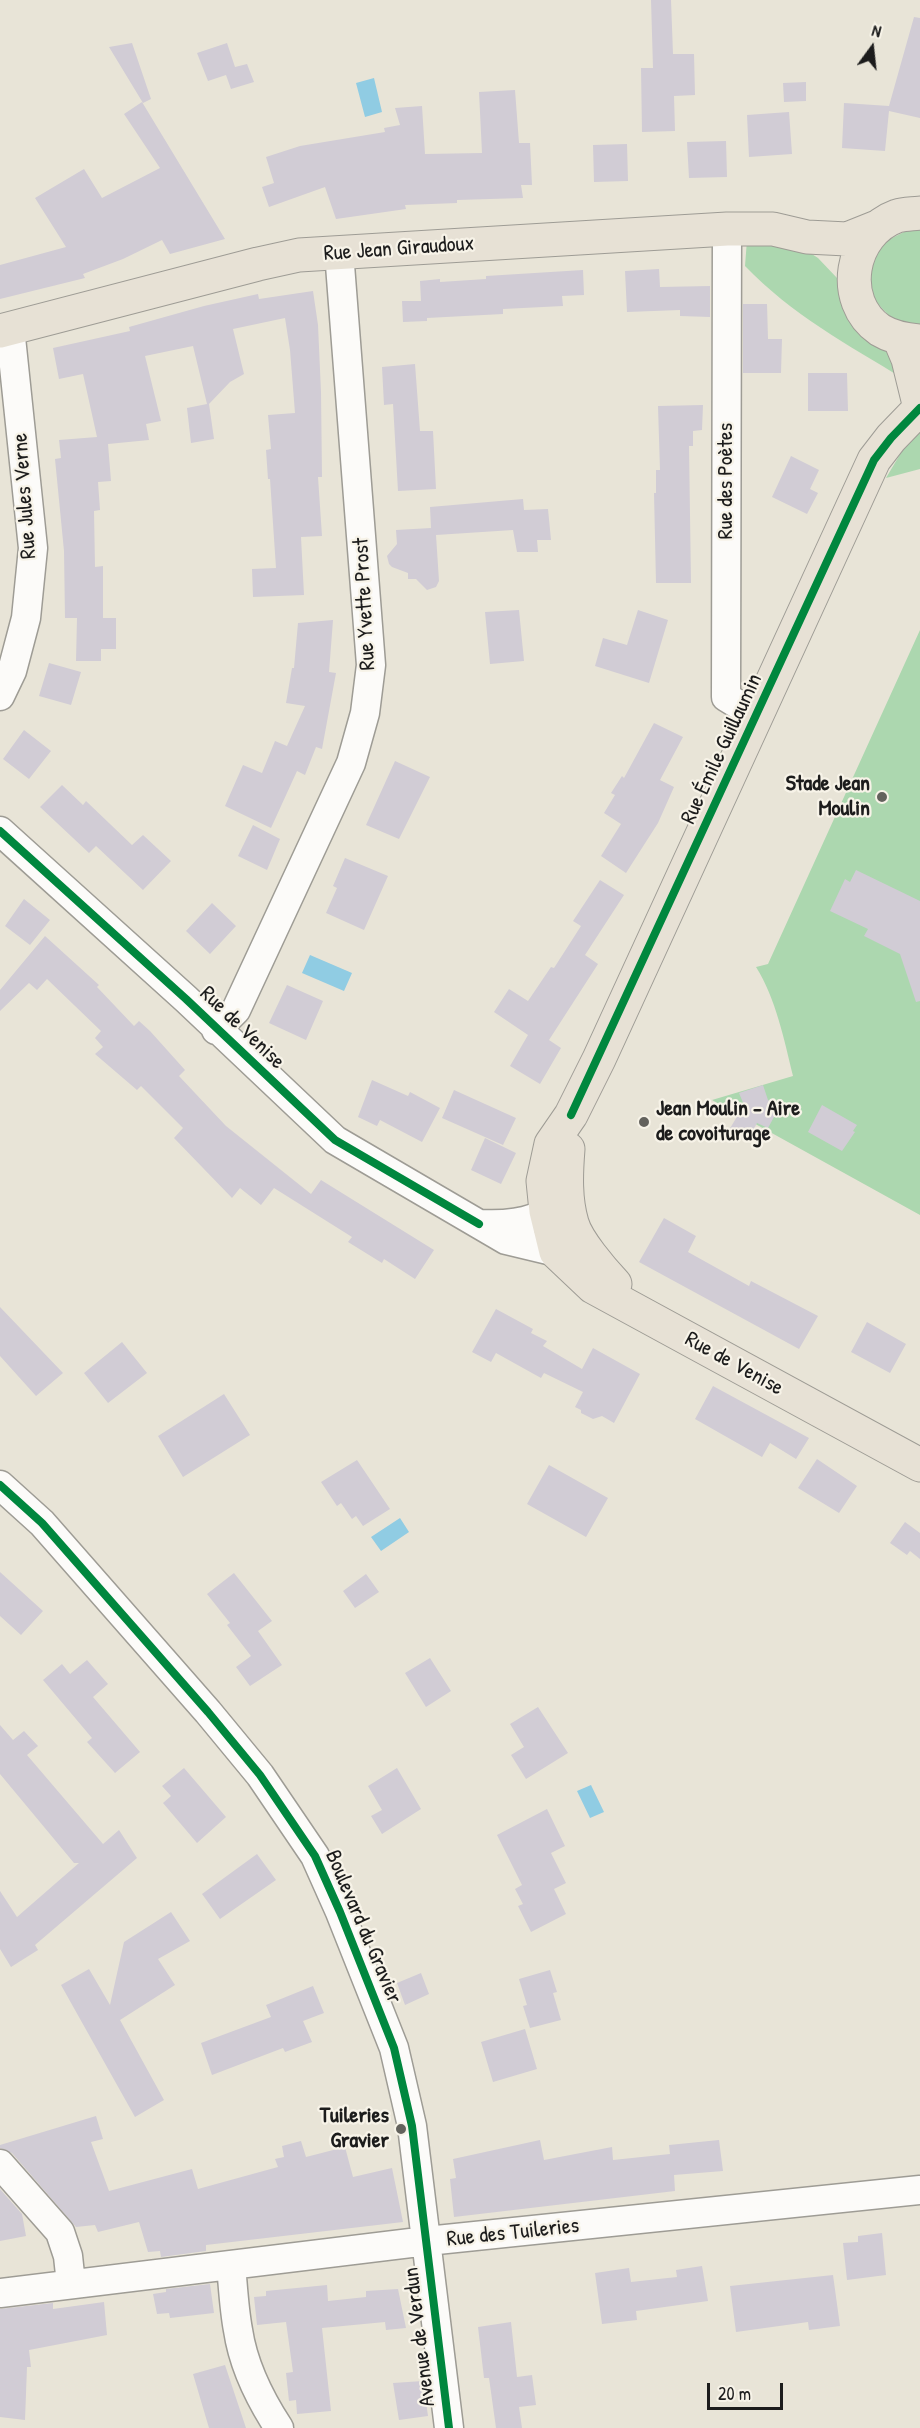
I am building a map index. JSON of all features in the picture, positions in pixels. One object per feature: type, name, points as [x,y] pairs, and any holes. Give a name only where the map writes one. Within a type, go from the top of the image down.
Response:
[{"type":"main road","name":"Rue Jean Giraudoux","points":[[5,330],[299,255],[727,229],[773,229],[807,237],[847,238],[877,227],[897,216],[920,213]]},
{"type":"main road","points":[[855,291],[854,267],[862,245],[877,227]]},
{"type":"main road","name":"Rue Jean Giraudoux","points":[[807,237],[843,270],[855,291],[863,312],[871,321],[879,329],[910,341]]},
{"type":"main road","name":"Rue Émile Guillaumin","points":[[546,1211],[543,1181],[551,1144],[571,1115],[874,460],[891,438],[920,408],[908,359],[910,341]]},
{"type":"main road","name":"Rue Émile Guillaumin","points":[[571,1115],[565,1180],[572,1225],[599,1268],[645,1315]]},
{"type":"main road","points":[[546,1211],[556,1252]]},
{"type":"main road","name":"Rue de Venise","points":[[556,1252],[594,1287],[920,1465]]},
{"type":"street","name":"Rue des Poètes","points":[[727,229],[726,697],[757,717]]},
{"type":"street","name":"Rue Yvette Prost","points":[[216,1030],[236,1010],[351,763],[365,713],[371,665],[339,252]]},
{"type":"street","name":"Rue Jules Verne","points":[[0,696],[12,671],[26,618],[33,548],[5,330]]},
{"type":"street","name":"Rue de Venise","points":[[0,831],[186,999],[216,1030],[335,1140],[506,1240],[556,1252]]},
{"type":"street","points":[[546,1211],[565,1180]]},
{"type":"street","name":"Rue de Venise","points":[[479,1224],[512,1225],[546,1211]]},
{"type":"street","name":"Boulevard du Gravier","points":[[0,1485],[42,1523],[208,1712],[260,1774],[315,1857],[340,1912],[394,2048],[412,2126],[427,2241]]},
{"type":"street","points":[[0,2164],[60,2232],[68,2256],[71,2284]]},
{"type":"street","name":"Rue des Tuileries","points":[[0,2293],[427,2241],[920,2190]]},
{"type":"street","name":"Avenue de Verdun","points":[[427,2241],[449,2428]]},
{"type":"street","points":[[231,2265],[238,2331],[247,2363],[265,2407],[279,2428]]},
{"type":"green space","points":[[912,228],[920,230],[920,327],[896,323],[874,300],[869,269],[884,242]]},
{"type":"green space","points":[[747,240],[798,245],[818,258],[837,278],[846,304],[892,356],[904,379],[821,328],[781,299],[745,266]]},
{"type":"green space","points":[[920,432],[920,469],[886,478],[902,451]]},
{"type":"green space","name":"Stade Jean Moulin","points":[[920,630],[920,1215],[712,1100],[793,1076],[774,1006],[756,967],[768,964]]},
{"type":"water","points":[[374,78],[382,112],[365,117],[356,83]]},
{"type":"water","points":[[310,955],[352,973],[344,991],[302,973]]},
{"type":"water","points":[[400,1518],[409,1532],[381,1551],[371,1537]]},
{"type":"water","points":[[591,1785],[604,1812],[590,1818],[577,1791]]},
{"type":"building","points":[[651,0],[671,0],[673,54],[694,54],[695,95],[674,96],[675,131],[642,132],[641,68],[653,68]]},
{"type":"building","points":[[914,17],[920,18],[920,118],[889,111],[885,151],[842,148],[844,103],[889,106]]},
{"type":"building","points":[[132,43],[151,99],[143,103],[109,47]]},
{"type":"building","points":[[227,43],[235,67],[247,64],[254,82],[231,89],[226,75],[208,81],[197,53]]},
{"type":"building","points":[[806,82],[806,101],[784,102],[783,83]]},
{"type":"building","points":[[515,90],[519,143],[530,143],[532,185],[521,185],[523,198],[457,200],[457,203],[405,205],[406,209],[336,219],[325,187],[269,207],[262,187],[274,183],[266,157],[300,146],[385,132],[384,128],[400,125],[395,108],[422,106],[425,154],[482,153],[479,92]]},
{"type":"building","points":[[142,102],[225,239],[170,254],[162,240],[123,259],[83,274],[85,278],[0,299],[0,265],[66,247],[35,198],[84,169],[102,198],[160,168],[124,114]]},
{"type":"building","points":[[789,112],[792,154],[749,157],[747,115]]},
{"type":"building","points":[[726,141],[727,177],[689,178],[687,142]]},
{"type":"building","points":[[627,144],[628,181],[594,182],[593,145]]},
{"type":"building","points":[[659,269],[660,287],[710,286],[710,317],[680,316],[680,310],[627,312],[625,271]]},
{"type":"building","points":[[583,270],[584,295],[562,296],[563,306],[503,309],[503,314],[427,318],[427,321],[403,322],[402,301],[421,301],[420,281],[486,279],[486,276]]},
{"type":"building","points":[[313,291],[318,325],[321,392],[322,477],[318,477],[322,536],[301,537],[304,595],[253,597],[252,569],[276,568],[266,450],[271,449],[268,415],[295,413],[285,318],[233,329],[244,374],[230,382],[209,404],[214,439],[191,443],[187,408],[207,404],[193,346],[145,356],[161,421],[146,424],[149,440],[108,444],[111,481],[98,482],[100,510],[94,511],[95,567],[103,566],[103,618],[116,618],[116,649],[101,649],[101,661],[76,661],[77,618],[65,618],[64,551],[55,459],[61,458],[59,440],[97,437],[83,374],[59,379],[53,348],[130,331],[129,327],[258,294],[259,299]]},
{"type":"building","points":[[743,304],[767,304],[768,339],[782,339],[781,373],[743,373]]},
{"type":"building","points":[[415,364],[420,431],[433,431],[436,489],[398,491],[393,404],[384,405],[382,367]]},
{"type":"building","points":[[808,373],[847,373],[848,411],[808,411]]},
{"type":"building","points":[[703,405],[702,430],[693,431],[693,446],[689,446],[691,583],[656,583],[654,493],[656,493],[656,470],[660,470],[658,406]]},
{"type":"building","points":[[791,456],[819,470],[810,489],[818,493],[807,514],[772,497]]},
{"type":"building","points":[[523,499],[524,510],[548,509],[551,540],[537,540],[538,552],[517,552],[513,530],[436,535],[439,581],[436,587],[427,590],[416,579],[408,579],[408,573],[389,564],[387,556],[397,544],[396,530],[431,528],[430,507]]},
{"type":"building","points":[[519,610],[524,661],[490,664],[485,612]]},
{"type":"building","points":[[638,610],[668,620],[649,683],[595,666],[603,638],[627,645]]},
{"type":"building","points":[[333,620],[329,672],[336,673],[322,749],[316,747],[305,775],[297,771],[271,828],[225,806],[243,765],[262,773],[275,741],[287,746],[305,706],[286,703],[292,668],[294,668],[298,623]]},
{"type":"building","points":[[49,663],[81,672],[71,705],[39,696]]},
{"type":"building","points":[[654,723],[683,737],[660,780],[674,787],[658,823],[626,873],[601,856],[621,824],[604,813],[615,795],[611,793],[622,776],[624,778]]},
{"type":"building","points":[[24,730],[51,751],[29,779],[3,759]]},
{"type":"building","points":[[395,761],[430,777],[399,839],[366,825]]},
{"type":"building","points":[[62,785],[83,805],[86,801],[132,845],[143,835],[171,861],[143,890],[96,846],[89,853],[40,807]]},
{"type":"building","points":[[253,825],[280,839],[267,870],[238,856]]},
{"type":"building","points":[[345,858],[388,876],[364,930],[326,913],[337,888],[333,886]]},
{"type":"building","points":[[856,870],[920,901],[920,1001],[916,1002],[900,954],[864,936],[868,929],[830,911],[845,879],[850,882]]},
{"type":"building","points":[[600,880],[624,895],[585,955],[598,964],[549,1040],[561,1048],[540,1084],[510,1066],[528,1035],[494,1012],[509,989],[528,1001],[551,967],[554,968],[581,926],[573,921]]},
{"type":"building","points":[[24,899],[50,920],[30,945],[5,926]]},
{"type":"building","points":[[212,903],[236,926],[210,954],[186,931]]},
{"type":"building","points":[[45,936],[99,985],[97,987],[134,1026],[139,1021],[150,1031],[185,1070],[179,1076],[226,1126],[311,1194],[321,1180],[434,1250],[415,1279],[384,1259],[382,1263],[348,1242],[352,1237],[274,1188],[261,1205],[240,1188],[232,1198],[174,1138],[183,1128],[141,1086],[137,1090],[95,1054],[103,1047],[95,1038],[101,1031],[47,979],[37,990],[29,983],[0,1011],[0,990]]},
{"type":"building","points":[[287,985],[323,1001],[306,1040],[269,1023]]},
{"type":"building","points":[[372,1080],[408,1096],[410,1092],[440,1108],[422,1142],[380,1120],[377,1126],[358,1117]]},
{"type":"building","points":[[763,1085],[768,1100],[780,1106],[768,1128],[757,1123],[748,1140],[729,1130],[744,1105],[739,1093]]},
{"type":"building","points":[[454,1090],[516,1118],[503,1145],[442,1118]]},
{"type":"building","points":[[822,1105],[857,1125],[842,1151],[808,1132]]},
{"type":"building","points":[[485,1138],[516,1153],[501,1184],[471,1170]]},
{"type":"building","points":[[664,1218],[696,1236],[688,1252],[749,1286],[751,1281],[818,1316],[799,1349],[639,1262]]},
{"type":"building","points":[[0,1307],[63,1373],[36,1396],[0,1356]]},
{"type":"building","points":[[496,1309],[533,1329],[531,1333],[547,1341],[543,1346],[582,1369],[593,1348],[640,1374],[614,1423],[602,1416],[593,1419],[575,1407],[583,1392],[544,1373],[541,1378],[496,1353],[491,1362],[472,1352]]},
{"type":"building","points":[[867,1322],[906,1344],[890,1373],[851,1352]]},
{"type":"building","points":[[122,1342],[147,1373],[108,1403],[84,1373]]},
{"type":"building","points":[[713,1386],[809,1438],[796,1459],[770,1443],[762,1457],[695,1419]]},
{"type":"building","points":[[224,1394],[250,1435],[183,1477],[158,1436]]},
{"type":"building","points":[[817,1459],[857,1486],[839,1513],[798,1488]]},
{"type":"building","points":[[357,1460],[390,1509],[363,1526],[356,1516],[352,1519],[341,1503],[337,1506],[321,1482]]},
{"type":"building","points":[[549,1465],[608,1498],[586,1537],[527,1504]]},
{"type":"building","points":[[905,1522],[920,1533],[920,1559],[910,1551],[907,1555],[890,1543]]},
{"type":"building","points":[[0,1572],[43,1611],[21,1635],[0,1616]]},
{"type":"building","points":[[234,1573],[272,1621],[258,1631],[282,1665],[250,1686],[236,1667],[251,1656],[227,1625],[230,1623],[207,1594]]},
{"type":"building","points":[[366,1574],[379,1592],[355,1608],[343,1591]]},
{"type":"building","points":[[430,1658],[451,1691],[426,1707],[405,1673]]},
{"type":"building","points":[[87,1660],[108,1684],[93,1697],[140,1752],[115,1773],[87,1742],[92,1738],[43,1680],[62,1664],[70,1674]]},
{"type":"building","points":[[538,1707],[568,1753],[526,1779],[511,1755],[524,1747],[510,1724]]},
{"type":"building","points":[[0,1725],[13,1740],[24,1731],[38,1746],[27,1755],[103,1844],[119,1830],[137,1858],[35,1945],[38,1950],[11,1967],[0,1949],[0,1891],[17,1917],[79,1863],[74,1863],[0,1774]]},
{"type":"building","points":[[184,1768],[226,1817],[197,1843],[163,1803],[171,1796],[162,1786]]},
{"type":"building","points":[[397,1768],[421,1809],[382,1834],[371,1816],[382,1810],[368,1786]]},
{"type":"building","points":[[547,1809],[565,1846],[551,1853],[566,1883],[554,1889],[566,1914],[531,1932],[518,1906],[523,1904],[515,1889],[522,1885],[497,1835]]},
{"type":"building","points":[[257,1854],[276,1880],[220,1919],[202,1894]]},
{"type":"building","points":[[171,1912],[190,1941],[158,1959],[175,1985],[120,2020],[164,2100],[135,2117],[61,1985],[89,1969],[110,2005],[124,1942]]},
{"type":"building","points":[[550,1970],[557,1992],[553,1993],[561,2020],[530,2028],[523,2006],[527,2005],[519,1979]]},
{"type":"building","points":[[421,1973],[429,1994],[405,2005],[397,1983]]},
{"type":"building","points":[[313,1986],[324,2013],[303,2021],[312,2042],[285,2052],[283,2048],[212,2075],[201,2043],[271,2017],[266,2005]]},
{"type":"building","points":[[525,2029],[537,2069],[493,2082],[481,2042]]},
{"type":"building","points":[[96,2116],[103,2139],[91,2142],[109,2191],[192,2169],[198,2189],[278,2167],[275,2159],[284,2157],[282,2146],[301,2141],[306,2157],[345,2147],[353,2177],[392,2168],[403,2222],[206,2245],[206,2251],[161,2257],[160,2251],[148,2252],[139,2222],[98,2232],[95,2225],[76,2227],[12,2153],[0,2148],[0,2145]]},
{"type":"building","points":[[540,2140],[544,2160],[612,2147],[613,2160],[670,2154],[669,2145],[719,2140],[723,2171],[674,2175],[675,2191],[454,2217],[450,2179],[456,2178],[453,2159]]},
{"type":"building","points":[[0,2189],[22,2214],[26,2236],[0,2241]]},
{"type":"building","points":[[882,2233],[886,2275],[847,2280],[843,2243],[858,2242],[858,2236]]},
{"type":"building","points":[[702,2266],[708,2301],[636,2311],[637,2320],[602,2324],[595,2273],[629,2268],[631,2282],[677,2277],[676,2270]]},
{"type":"building","points":[[833,2275],[840,2326],[809,2330],[808,2322],[736,2332],[730,2286]]},
{"type":"building","points":[[210,2284],[214,2313],[170,2318],[169,2313],[157,2314],[153,2294],[166,2292],[166,2289]]},
{"type":"building","points":[[327,2285],[328,2301],[366,2297],[366,2291],[398,2289],[406,2328],[386,2330],[385,2322],[322,2328],[331,2411],[297,2414],[296,2400],[289,2401],[286,2373],[293,2372],[286,2322],[257,2325],[254,2297],[266,2296],[266,2291]]},
{"type":"building","points":[[104,2302],[107,2335],[29,2350],[31,2367],[27,2367],[25,2420],[0,2417],[0,2309],[53,2303],[53,2309]]},
{"type":"building","points":[[511,2322],[517,2377],[532,2375],[536,2405],[519,2407],[522,2428],[496,2428],[489,2378],[484,2378],[478,2327]]},
{"type":"building","points":[[225,2365],[246,2428],[209,2428],[193,2374]]},
{"type":"building","points":[[423,2381],[428,2416],[399,2420],[393,2383]]},
{"type":"cycle path","points":[[571,1115],[874,460],[891,438],[920,408]]},
{"type":"cycle path","points":[[0,831],[186,999],[335,1140],[479,1224]]},
{"type":"cycle path","points":[[0,1485],[42,1523],[208,1712],[260,1775],[315,1856],[340,1912],[394,2048],[412,2126],[449,2428]]},
{"type":"place","name":"Stade Jean Moulin","points":[[882,797]]},
{"type":"place","name":"Jean Moulin - Aire de covoiturage","points":[[644,1122]]},
{"type":"place","name":"Tuileries Gravier","points":[[401,2129]]}]
